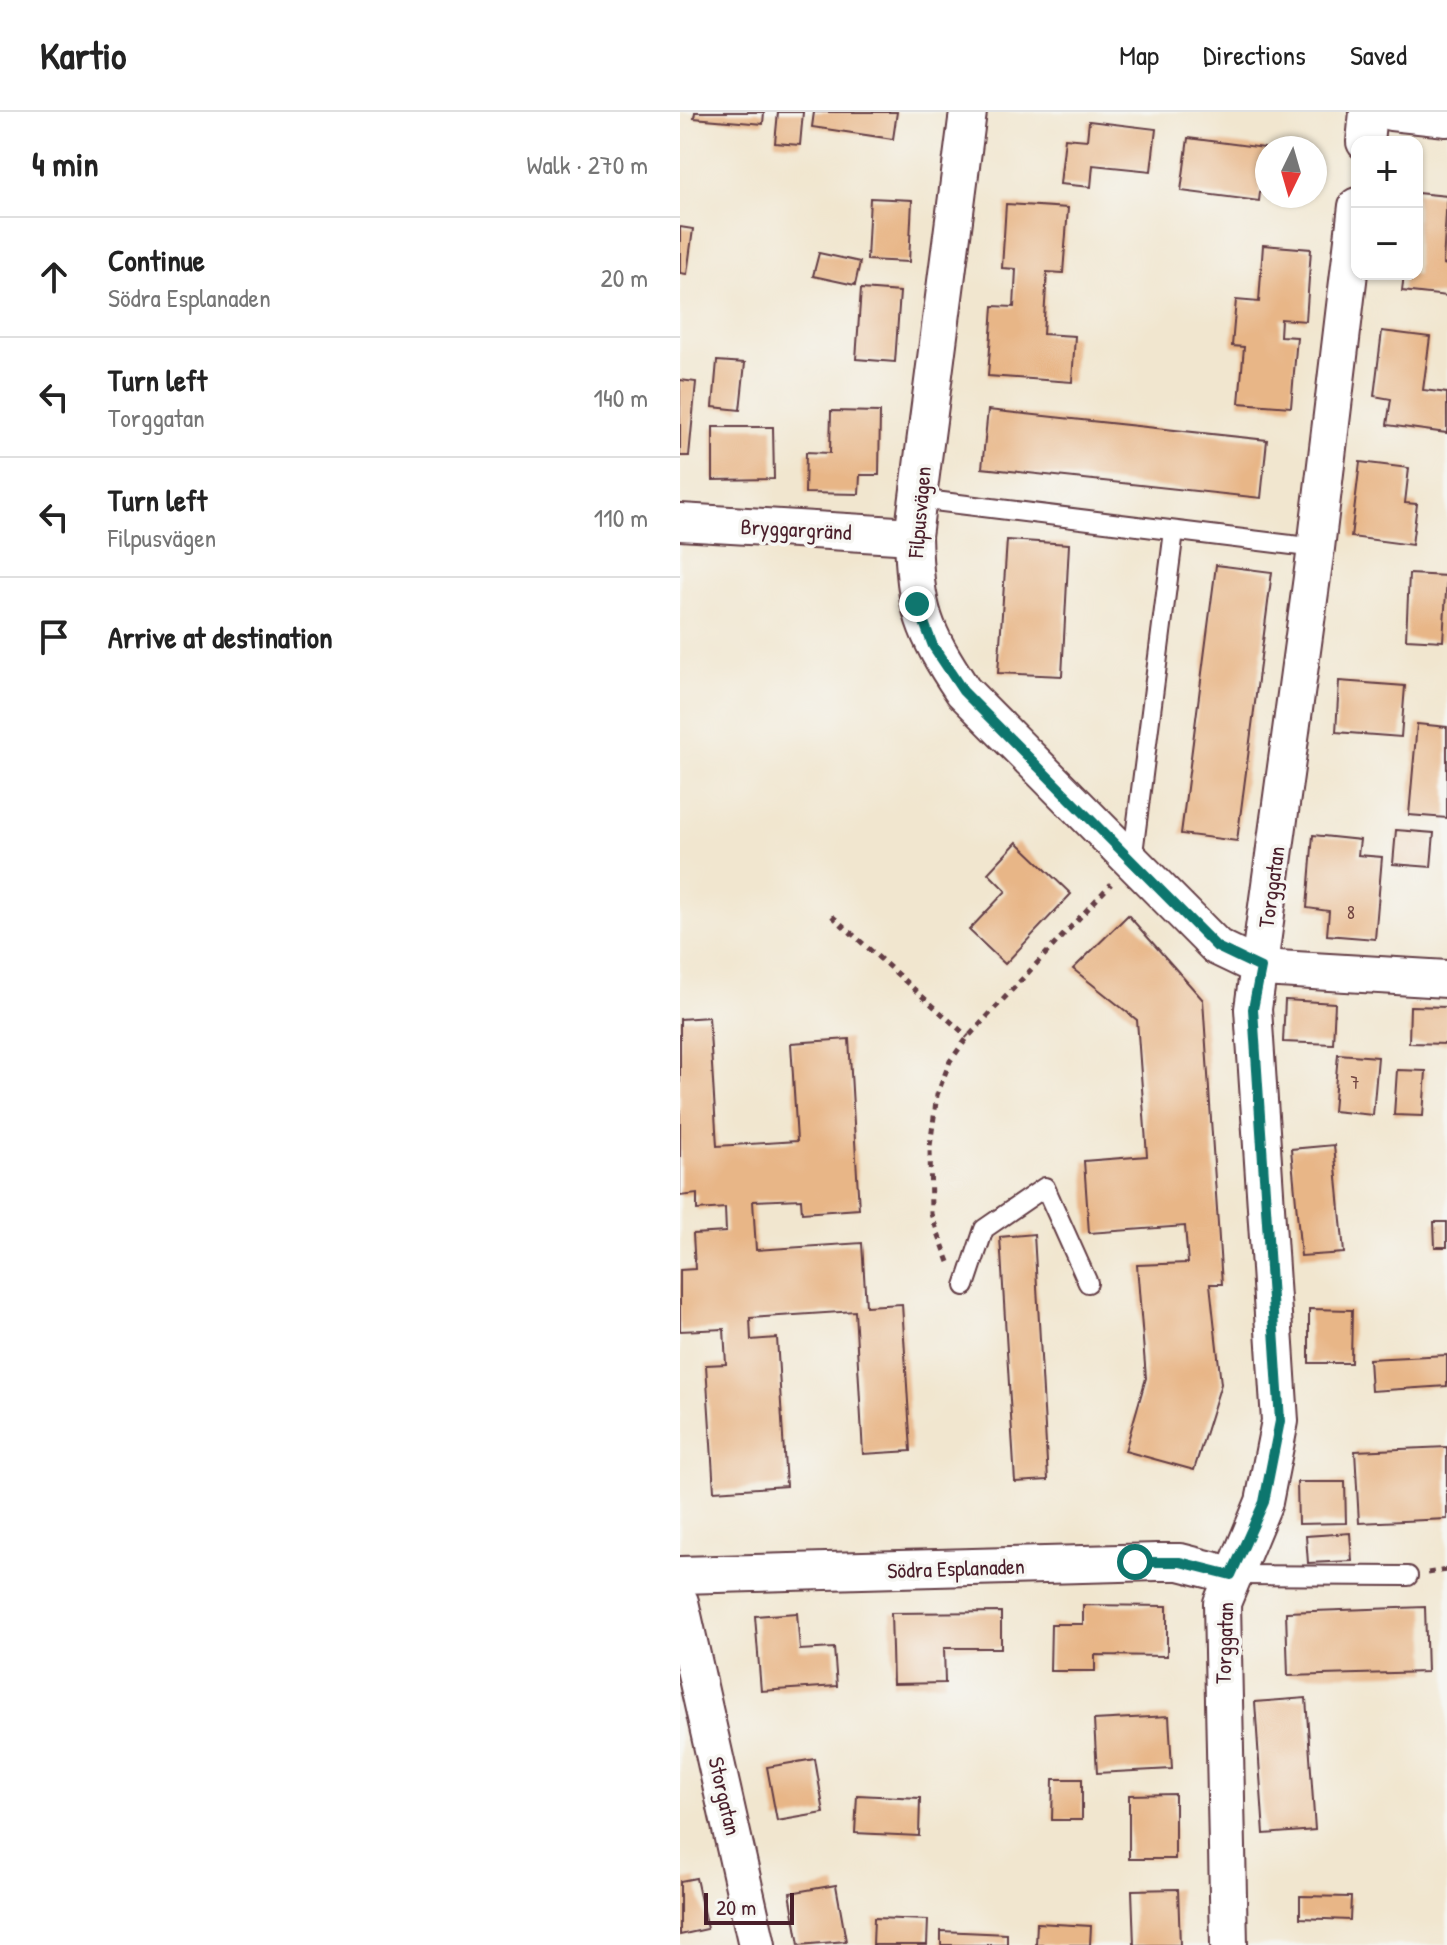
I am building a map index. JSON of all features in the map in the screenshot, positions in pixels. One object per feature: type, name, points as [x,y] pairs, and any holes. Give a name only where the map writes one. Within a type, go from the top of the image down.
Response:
[{"type":"street","name":"Filpusvägen","points":[[968,112],[913,536],[917,604],[921,620],[941,658],[963,691],[1217,947],[1261,968],[1447,979]]},
{"type":"street","points":[[1366,136],[1368,112]]},
{"type":"street","points":[[1391,112],[1447,118]]},
{"type":"street","name":"Torggatan","points":[[1229,1945],[1220,1653],[1222,1603],[1231,1575],[1264,1502],[1280,1421],[1253,1023],[1316,548],[1357,208]]},
{"type":"street","name":"Bryggargränd","points":[[680,522],[913,536]]},
{"type":"street","name":"Södra Esplanaden","points":[[680,1575],[1180,1562],[1231,1575]]},
{"type":"street","name":"Storgatan","points":[[680,1602],[757,1945]]},
{"type":"lane","points":[[918,499],[1316,548]]},
{"type":"lane","points":[[1132,862],[1174,531]]},
{"type":"lane","points":[[965,1286],[984,1229],[1045,1187],[1088,1283]]},
{"type":"lane","points":[[1231,1575],[1408,1576]]},
{"type":"path","points":[[965,1286],[948,1261],[931,1214],[930,1146],[937,1095],[950,1061],[968,1037],[1132,862]]},
{"type":"path","points":[[832,916],[968,1037]]},
{"type":"building","points":[[695,112],[764,112],[763,124],[694,118]]},
{"type":"building","points":[[778,112],[803,112],[800,145],[775,143]]},
{"type":"building","points":[[814,112],[897,112],[893,139],[812,127]]},
{"type":"building","points":[[1089,121],[1156,129],[1151,171],[1093,165],[1091,187],[1060,184],[1065,138],[1087,140]]},
{"type":"building","points":[[1188,138],[1255,147],[1255,200],[1181,191]]},
{"type":"building","points":[[1423,194],[1447,196],[1443,264],[1447,265],[1447,296],[1402,291],[1403,280],[1423,280]]},
{"type":"building","points":[[870,198],[912,200],[909,262],[867,260]]},
{"type":"building","points":[[1006,204],[1068,208],[1063,273],[1047,272],[1043,334],[1075,336],[1072,382],[988,376],[993,306],[1014,307],[1016,269],[1002,268]]},
{"type":"building","points":[[680,227],[693,229],[687,274],[680,273]]},
{"type":"building","points":[[1263,245],[1311,249],[1306,321],[1281,319],[1280,336],[1297,337],[1291,407],[1239,403],[1244,347],[1232,346],[1236,300],[1259,302]]},
{"type":"building","points":[[819,253],[860,262],[855,285],[813,276]]},
{"type":"building","points":[[861,289],[900,292],[895,362],[856,359]]},
{"type":"building","points":[[1382,331],[1430,337],[1423,390],[1447,393],[1447,433],[1387,425],[1391,399],[1374,396]]},
{"type":"building","points":[[717,361],[745,363],[740,410],[713,407]]},
{"type":"building","points":[[680,380],[696,382],[689,456],[680,456]]},
{"type":"building","points":[[988,410],[1267,440],[1261,498],[982,468]]},
{"type":"building","points":[[831,411],[880,412],[879,475],[860,475],[859,494],[805,493],[806,452],[830,453]]},
{"type":"building","points":[[713,427],[773,427],[774,479],[713,480]]},
{"type":"building","points":[[1360,462],[1409,468],[1405,503],[1417,504],[1412,545],[1351,537]]},
{"type":"building","points":[[1007,540],[1069,544],[1062,676],[998,673]]},
{"type":"building","points":[[1216,565],[1272,572],[1237,841],[1181,834]]},
{"type":"building","points":[[1409,574],[1447,576],[1443,641],[1406,639]]},
{"type":"building","points":[[1339,681],[1405,686],[1401,737],[1336,732]]},
{"type":"building","points":[[1417,724],[1447,727],[1447,818],[1409,815]]},
{"type":"building","points":[[1396,830],[1434,833],[1431,867],[1393,864]]},
{"type":"building","points":[[1313,835],[1360,840],[1358,855],[1382,857],[1375,939],[1327,935],[1329,911],[1307,908]]},
{"type":"building","points":[[1017,842],[1071,894],[1005,964],[969,930],[1006,891],[988,873]]},
{"type":"building","points":[[1128,915],[1203,1000],[1222,1284],[1210,1284],[1221,1384],[1194,1470],[1125,1451],[1146,1378],[1137,1265],[1188,1263],[1185,1226],[1089,1233],[1084,1161],[1147,1156],[1137,1020],[1073,969]]},
{"type":"building","points":[[1285,1000],[1335,1003],[1333,1044],[1283,1042]]},
{"type":"building","points":[[1410,1006],[1447,1007],[1447,1044],[1409,1043]]},
{"type":"building","points":[[709,1017],[717,1146],[797,1141],[791,1043],[849,1039],[859,1209],[802,1213],[801,1199],[753,1201],[756,1250],[862,1243],[866,1306],[902,1304],[911,1451],[863,1454],[855,1311],[750,1318],[751,1340],[777,1338],[786,1486],[714,1491],[706,1365],[726,1364],[724,1329],[680,1331],[680,1270],[695,1269],[693,1234],[726,1232],[725,1208],[697,1210],[697,1194],[680,1196],[680,1019]]},
{"type":"building","points":[[1338,1054],[1378,1057],[1373,1115],[1333,1111]]},
{"type":"building","points":[[1397,1070],[1426,1071],[1423,1116],[1394,1115]]},
{"type":"building","points":[[1334,1145],[1344,1253],[1301,1256],[1291,1149]]},
{"type":"building","points":[[1434,1222],[1447,1222],[1447,1247],[1435,1247]]},
{"type":"building","points":[[1034,1234],[1048,1480],[1015,1482],[1000,1237]]},
{"type":"building","points":[[1309,1309],[1352,1310],[1351,1363],[1309,1363]]},
{"type":"building","points":[[1447,1355],[1447,1386],[1371,1391],[1369,1359]]},
{"type":"building","points":[[1447,1447],[1447,1519],[1359,1523],[1355,1451]]},
{"type":"building","points":[[1297,1482],[1345,1482],[1346,1523],[1298,1524]]},
{"type":"building","points":[[1350,1533],[1352,1561],[1308,1563],[1306,1536]]},
{"type":"building","points":[[1083,1605],[1167,1606],[1167,1656],[1095,1655],[1095,1671],[1050,1671],[1051,1624],[1083,1624]]},
{"type":"building","points":[[1425,1607],[1427,1672],[1288,1676],[1286,1612]]},
{"type":"building","points":[[1001,1612],[1001,1648],[944,1648],[945,1683],[893,1684],[891,1613]]},
{"type":"building","points":[[797,1613],[800,1650],[834,1648],[837,1686],[761,1691],[755,1616]]},
{"type":"building","points":[[1306,1698],[1315,1830],[1264,1834],[1255,1702]]},
{"type":"building","points":[[1169,1716],[1172,1769],[1097,1773],[1094,1720]]},
{"type":"building","points":[[815,1759],[824,1813],[777,1821],[767,1767]]},
{"type":"building","points":[[1053,1779],[1082,1779],[1082,1820],[1052,1820]]},
{"type":"building","points":[[1175,1794],[1175,1859],[1129,1859],[1129,1795]]},
{"type":"building","points":[[857,1795],[920,1798],[919,1836],[855,1833]]},
{"type":"building","points":[[696,1878],[707,1929],[680,1935],[680,1881]]},
{"type":"building","points":[[836,1885],[846,1941],[799,1945],[790,1893]]},
{"type":"building","points":[[1178,1889],[1180,1945],[1134,1945],[1132,1890]]},
{"type":"building","points":[[1300,1896],[1351,1897],[1350,1920],[1300,1918]]},
{"type":"building","points":[[874,1918],[928,1920],[927,1945],[873,1945]]},
{"type":"building","points":[[1037,1923],[1091,1926],[1090,1945],[1036,1945]]},
{"type":"building","points":[[941,1931],[1007,1934],[1007,1945],[941,1945]]},
{"type":"route","points":[[917,604],[933,646],[963,691],[1217,947],[1261,968],[1253,1009],[1280,1393],[1280,1421],[1270,1484],[1231,1575],[1180,1562],[1135,1562]]}]
